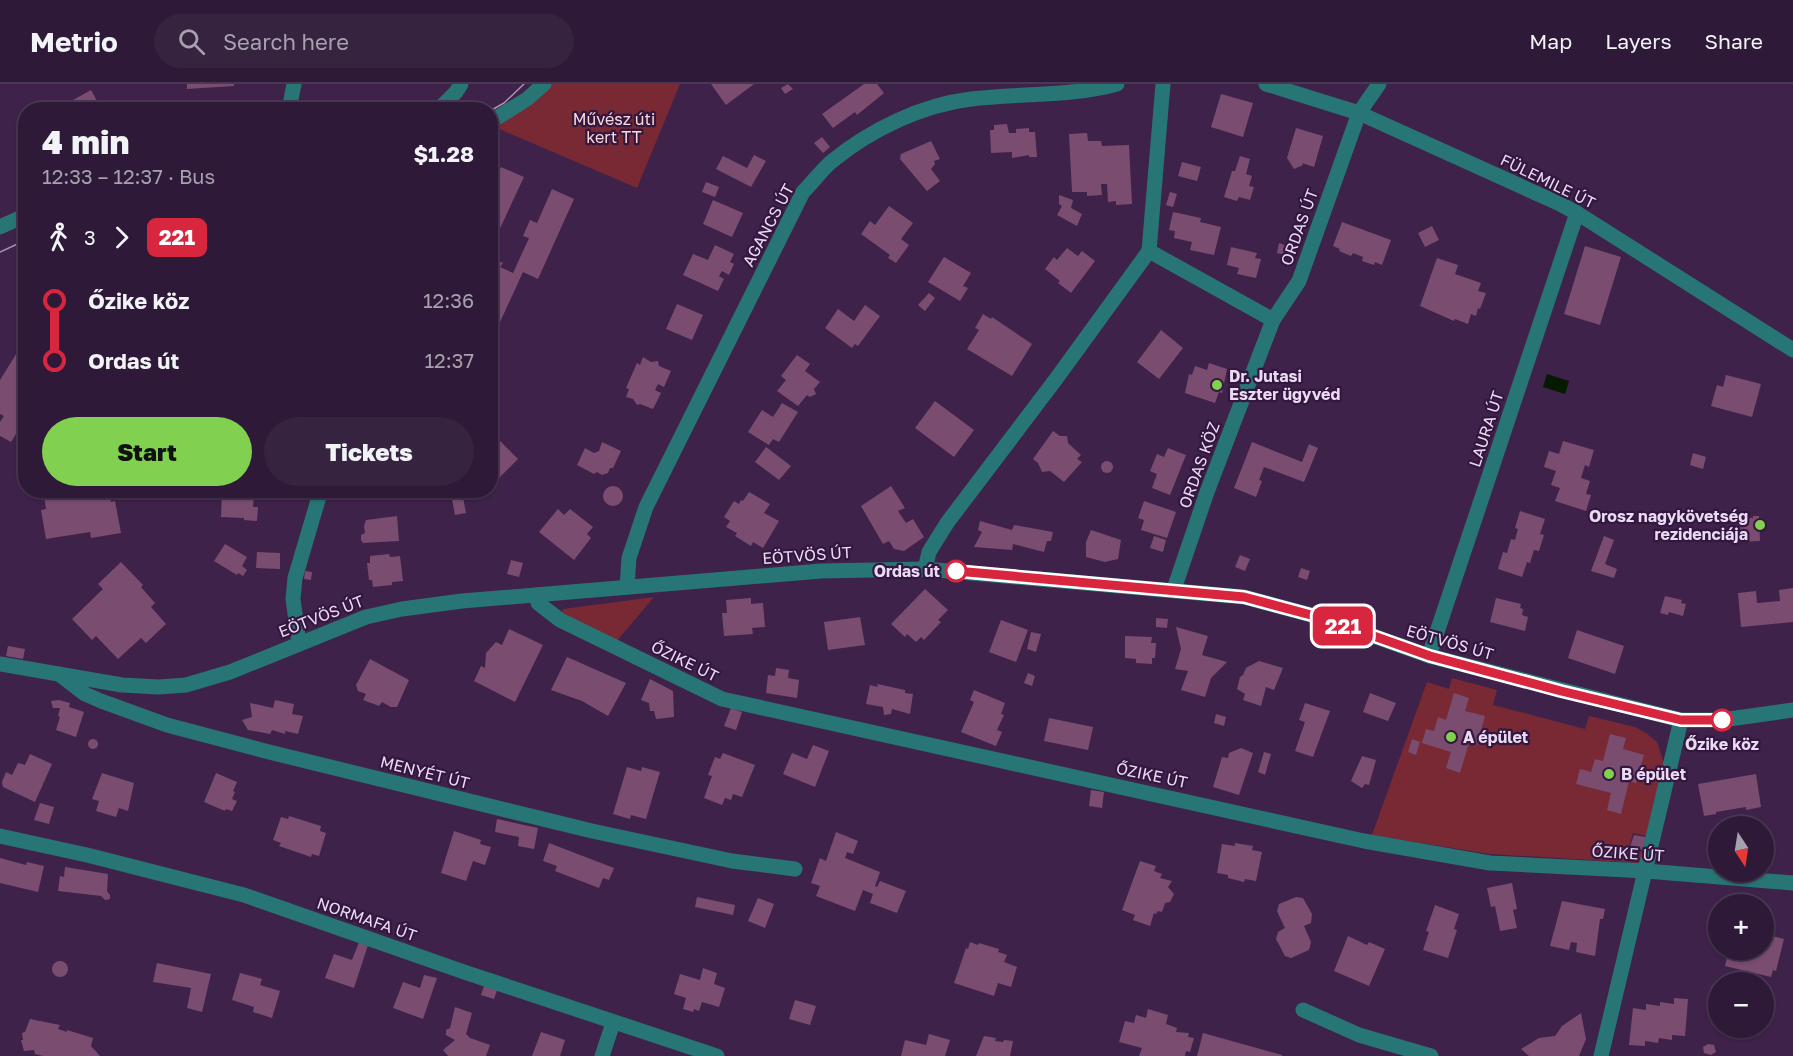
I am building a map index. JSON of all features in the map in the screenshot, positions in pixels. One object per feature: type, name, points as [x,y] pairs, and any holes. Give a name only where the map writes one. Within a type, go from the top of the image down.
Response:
[{"type":"street","points":[[291,102],[294,84]]},
{"type":"street","points":[[446,102],[461,84]]},
{"type":"street","points":[[498,117],[528,99],[544,84]]},
{"type":"street","name":"AGANCS ÚT","points":[[627,587],[629,558],[646,507],[803,192],[831,163],[871,134],[928,108],[971,99],[1096,90],[1117,84]]},
{"type":"street","points":[[926,569],[929,552],[947,523],[1056,379],[1149,250],[1163,84]]},
{"type":"street","name":"FÜLEMILE ÚT","points":[[1266,84],[1359,113],[1577,213],[1793,350]]},
{"type":"street","name":"ORDAS ÚT","points":[[1273,320],[1299,281],[1359,113],[1379,84]]},
{"type":"street","name":"LAURA ÚT","points":[[1430,656],[1577,213]]},
{"type":"street","points":[[0,227],[18,219]]},
{"type":"street","points":[[1149,250],[1273,320]]},
{"type":"street","name":"ORDAS KÖZ","points":[[1174,589],[1207,492],[1273,320]]},
{"type":"street","points":[[299,643],[293,598],[295,578],[319,498]]},
{"type":"street","name":"EÖTVÖS ÚT","points":[[0,664],[122,685],[159,687],[186,685],[230,672],[366,617],[402,609],[462,601],[821,572],[926,569],[1174,589],[1244,597],[1326,619],[1430,656],[1681,720],[1722,720],[1793,710]]},
{"type":"street","name":"ŐZIKE ÚT","points":[[537,595],[538,603],[560,620],[722,699],[1364,841],[1490,862],[1793,883]]},
{"type":"street","name":"MENYÉT ÚT","points":[[59,674],[85,694],[167,725],[592,831],[732,861],[795,869]]},
{"type":"street","points":[[1601,1056],[1681,720]]},
{"type":"street","name":"NORMAFA ÚT","points":[[0,836],[98,857],[244,895],[613,1023],[717,1056]]},
{"type":"street","points":[[1303,1010],[1359,1035],[1431,1056]]},
{"type":"street","points":[[602,1056],[613,1023]]},
{"type":"green space","name":"Művész úti kert TT","points":[[548,84],[680,84],[637,188],[498,129],[498,122]]},
{"type":"green space","points":[[654,597],[616,642],[561,614],[563,609]]},
{"type":"green space","points":[[1452,678],[1497,690],[1493,705],[1585,729],[1589,716],[1635,727],[1657,742],[1664,763],[1646,836],[1633,833],[1629,848],[1643,852],[1640,863],[1489,854],[1372,835],[1427,682],[1449,689]]},
{"type":"shaded area","points":[[1547,374],[1569,381],[1565,394],[1543,387]]},
{"type":"building","points":[[187,84],[234,84],[234,86],[187,89]]},
{"type":"building","points":[[711,84],[754,84],[726,105]]},
{"type":"building","points":[[788,84],[793,89],[785,94],[781,88]]},
{"type":"building","points":[[864,84],[877,84],[884,93],[857,115],[855,112],[833,128],[822,114]]},
{"type":"building","points":[[91,90],[98,102],[69,102]]},
{"type":"building","points":[[1221,94],[1253,103],[1243,137],[1211,127]]},
{"type":"building","points":[[1007,124],[1009,133],[1016,133],[1016,129],[1029,128],[1029,132],[1035,132],[1037,157],[1029,157],[1029,155],[1012,158],[1012,152],[991,153],[990,130],[994,130],[994,125]]},
{"type":"building","points":[[1296,128],[1323,136],[1314,167],[1302,163],[1303,165],[1294,169],[1287,158]]},
{"type":"building","points":[[1087,133],[1088,141],[1101,141],[1102,146],[1129,145],[1132,204],[1116,205],[1116,201],[1108,202],[1107,184],[1101,184],[1102,195],[1087,196],[1087,192],[1072,192],[1069,134]]},
{"type":"building","points":[[822,137],[830,147],[823,153],[814,143]]},
{"type":"building","points":[[931,141],[940,159],[934,161],[935,164],[931,169],[940,181],[927,191],[900,159],[901,154]]},
{"type":"building","points":[[754,155],[766,161],[751,187],[716,169],[723,156],[747,168]]},
{"type":"building","points":[[1240,156],[1250,159],[1246,174],[1252,176],[1249,186],[1254,187],[1250,200],[1239,197],[1237,201],[1224,197],[1232,171],[1235,171]]},
{"type":"building","points":[[1182,162],[1201,167],[1197,181],[1178,176]]},
{"type":"building","points":[[501,167],[524,177],[498,233],[498,174]]},
{"type":"building","points":[[706,182],[719,187],[715,197],[702,192]]},
{"type":"building","points":[[552,189],[574,199],[538,279],[523,272],[498,327],[498,261],[503,263],[500,267],[513,273],[529,238],[523,236],[530,220],[537,223]]},
{"type":"building","points":[[1170,192],[1177,194],[1173,207],[1166,205]]},
{"type":"building","points":[[1059,195],[1073,200],[1071,208],[1082,214],[1077,226],[1057,215],[1062,206],[1059,204]]},
{"type":"building","points":[[713,200],[743,213],[732,237],[703,224]]},
{"type":"building","points":[[889,206],[913,223],[901,239],[909,245],[896,263],[888,258],[890,255],[861,234],[870,221],[875,225]]},
{"type":"building","points":[[1173,212],[1201,218],[1200,222],[1221,227],[1214,255],[1190,250],[1192,242],[1174,238],[1175,231],[1169,230]]},
{"type":"building","points":[[1342,222],[1391,240],[1382,265],[1362,261],[1363,257],[1353,253],[1351,256],[1333,246]]},
{"type":"building","points":[[1432,226],[1439,240],[1425,247],[1418,233]]},
{"type":"building","points":[[1279,243],[1287,246],[1285,255],[1277,253]]},
{"type":"building","points":[[715,245],[734,254],[730,262],[734,264],[729,275],[722,271],[719,276],[724,279],[718,291],[683,275],[693,254],[708,260]]},
{"type":"building","points":[[1585,246],[1621,257],[1600,325],[1564,314]]},
{"type":"building","points":[[1231,247],[1257,253],[1255,258],[1261,259],[1256,278],[1237,274],[1239,268],[1227,265]]},
{"type":"building","points":[[1067,248],[1078,256],[1082,251],[1095,261],[1071,293],[1045,269],[1054,257],[1057,260]]},
{"type":"building","points":[[944,257],[971,273],[963,286],[968,288],[960,301],[928,282]]},
{"type":"building","points":[[1437,258],[1458,265],[1455,274],[1481,283],[1478,291],[1486,293],[1476,316],[1471,314],[1468,324],[1455,319],[1454,321],[1420,306]]},
{"type":"building","points":[[929,293],[935,298],[925,311],[918,305]]},
{"type":"building","points":[[677,304],[703,315],[692,340],[666,329]]},
{"type":"building","points":[[865,305],[880,316],[858,346],[855,344],[852,348],[825,328],[838,309],[854,321]]},
{"type":"building","points":[[983,314],[991,319],[992,317],[1032,344],[1012,376],[967,349],[979,330],[975,328]]},
{"type":"building","points":[[1161,330],[1183,348],[1159,379],[1137,362]]},
{"type":"building","points":[[18,351],[18,431],[11,442],[0,436],[0,422],[4,416],[0,414],[0,380]]},
{"type":"building","points":[[797,355],[810,364],[805,371],[820,382],[814,389],[816,394],[810,397],[807,395],[798,406],[777,391],[786,380],[781,376]]},
{"type":"building","points":[[643,357],[651,362],[658,361],[659,366],[671,371],[664,387],[658,384],[655,390],[661,393],[653,409],[637,405],[633,399],[626,397],[629,389],[626,388],[637,363],[640,365]]},
{"type":"building","points":[[1209,363],[1227,369],[1222,393],[1219,392],[1215,403],[1185,393],[1189,374],[1192,375],[1195,366],[1207,370]]},
{"type":"building","points":[[1726,375],[1761,384],[1752,417],[1711,406],[1717,385],[1723,387]]},
{"type":"building","points":[[935,401],[974,430],[954,457],[915,428]]},
{"type":"building","points":[[782,403],[798,412],[779,442],[773,439],[769,445],[748,432],[762,410],[773,417]]},
{"type":"building","points":[[1053,431],[1060,436],[1067,436],[1068,443],[1081,455],[1077,459],[1082,462],[1064,482],[1050,471],[1042,472],[1038,463],[1033,459]]},
{"type":"building","points":[[498,439],[518,459],[498,479]]},
{"type":"building","points":[[1563,441],[1594,450],[1589,467],[1585,465],[1581,478],[1590,481],[1586,494],[1591,495],[1586,511],[1555,501],[1560,488],[1551,485],[1556,471],[1544,467],[1549,451],[1559,454]]},
{"type":"building","points":[[602,442],[621,451],[608,473],[594,474],[577,465],[585,448],[594,453],[599,451]]},
{"type":"building","points":[[1252,442],[1302,462],[1309,444],[1318,448],[1304,482],[1264,467],[1256,497],[1234,488]]},
{"type":"building","points":[[766,447],[791,466],[779,480],[755,462]]},
{"type":"building","points":[[1168,448],[1186,455],[1170,495],[1152,488],[1157,474],[1150,471],[1157,454],[1164,457]]},
{"type":"building","points":[[1693,453],[1706,457],[1703,469],[1690,465]]},
{"type":"building","points":[[1109,461],[1113,467],[1109,473],[1105,473],[1101,465]]},
{"type":"building","points":[[609,486],[617,486],[623,492],[623,500],[617,506],[609,506],[603,500],[603,492]]},
{"type":"building","points":[[891,486],[905,508],[898,511],[906,523],[913,519],[924,537],[904,551],[894,549],[889,541],[883,544],[861,506]]},
{"type":"building","points":[[749,492],[770,504],[764,513],[779,521],[763,548],[753,542],[751,546],[735,536],[737,533],[726,527],[730,521],[724,517],[734,501],[739,504]]},
{"type":"building","points":[[44,498],[110,498],[111,502],[115,501],[121,533],[91,538],[90,532],[46,539],[41,510],[46,509]]},
{"type":"building","points":[[222,498],[254,498],[253,507],[258,507],[257,521],[221,517]]},
{"type":"building","points":[[463,498],[466,513],[455,515],[452,499]]},
{"type":"building","points":[[1144,501],[1176,512],[1167,538],[1141,530],[1144,520],[1138,518]]},
{"type":"building","points":[[558,509],[564,515],[570,509],[593,527],[587,534],[591,538],[574,560],[539,532]]},
{"type":"building","points":[[1520,511],[1545,519],[1540,534],[1544,535],[1539,551],[1534,550],[1522,577],[1498,569],[1503,552],[1507,553],[1511,539],[1515,540],[1518,529],[1515,528]]},
{"type":"building","points":[[397,516],[399,541],[363,543],[361,535],[365,533],[366,520]]},
{"type":"building","points":[[1753,516],[1759,516],[1760,541],[1738,542],[1737,521],[1746,521],[1746,518],[1753,518]]},
{"type":"building","points":[[980,521],[1012,530],[1014,525],[1053,532],[1051,541],[1047,541],[1044,552],[1013,544],[1012,550],[974,547],[982,532],[978,530]]},
{"type":"building","points":[[1091,530],[1121,540],[1118,559],[1105,562],[1086,557],[1086,542]]},
{"type":"building","points":[[1154,536],[1166,540],[1163,552],[1150,548]]},
{"type":"building","points":[[1604,536],[1614,540],[1605,564],[1617,569],[1614,578],[1591,571]]},
{"type":"building","points":[[225,544],[247,557],[242,566],[247,570],[243,576],[238,573],[237,575],[214,561]]},
{"type":"building","points":[[257,552],[280,553],[280,569],[256,568]]},
{"type":"building","points":[[389,554],[390,557],[400,556],[403,581],[373,587],[372,580],[369,580],[367,563],[370,563],[370,556]]},
{"type":"building","points":[[1240,555],[1250,559],[1245,571],[1235,567]]},
{"type":"building","points":[[511,560],[523,563],[519,577],[507,574]]},
{"type":"building","points":[[121,562],[143,585],[141,587],[155,603],[151,607],[166,624],[146,643],[141,638],[118,659],[96,636],[92,640],[72,619],[103,589],[98,584]]},
{"type":"building","points":[[1301,568],[1310,571],[1307,580],[1298,577]]},
{"type":"building","points":[[305,571],[312,572],[311,580],[304,579]]},
{"type":"building","points":[[1793,588],[1793,622],[1741,627],[1738,593],[1756,591],[1757,603],[1780,601],[1779,590]]},
{"type":"building","points":[[925,589],[948,610],[938,620],[941,622],[924,640],[921,637],[916,642],[907,634],[905,637],[891,624]]},
{"type":"building","points":[[1665,596],[1682,600],[1681,603],[1686,604],[1683,616],[1669,612],[1668,615],[1660,613]]},
{"type":"building","points":[[751,598],[751,604],[763,603],[765,627],[752,628],[753,634],[724,636],[722,613],[727,613],[726,600]]},
{"type":"building","points":[[1496,598],[1521,604],[1522,615],[1528,617],[1525,631],[1490,622]]},
{"type":"building","points":[[860,617],[865,645],[828,650],[824,622]]},
{"type":"building","points":[[1156,618],[1168,619],[1167,628],[1156,627]]},
{"type":"building","points":[[1001,620],[1028,630],[1016,662],[989,652]]},
{"type":"building","points":[[1176,627],[1208,636],[1202,655],[1227,662],[1211,678],[1205,697],[1181,690],[1188,671],[1175,669],[1181,649]]},
{"type":"building","points":[[509,629],[543,645],[515,702],[474,681],[481,666],[485,668],[486,653],[496,642],[502,645]]},
{"type":"building","points":[[1577,630],[1624,646],[1615,674],[1568,658]]},
{"type":"building","points":[[1031,632],[1041,634],[1036,652],[1027,649]]},
{"type":"building","points":[[1125,636],[1152,637],[1151,643],[1156,643],[1155,658],[1152,658],[1152,664],[1136,663],[1136,659],[1125,658]]},
{"type":"building","points":[[8,646],[25,649],[23,659],[6,656]]},
{"type":"building","points":[[567,657],[626,683],[608,716],[582,701],[551,690]]},
{"type":"building","points":[[370,659],[409,680],[397,707],[391,707],[382,702],[379,706],[363,700],[366,694],[358,691],[356,685]]},
{"type":"building","points":[[1259,661],[1283,668],[1274,690],[1266,687],[1261,706],[1243,700],[1245,694],[1237,689],[1240,677],[1246,668]]},
{"type":"building","points":[[776,668],[789,670],[788,678],[799,680],[797,698],[766,693],[768,675],[775,676]]},
{"type":"building","points":[[1028,673],[1035,676],[1032,686],[1024,683]]},
{"type":"building","points":[[650,679],[673,691],[674,717],[656,719],[654,711],[650,711],[649,703],[641,700]]},
{"type":"building","points":[[877,684],[913,694],[910,714],[892,709],[891,714],[884,715],[883,707],[866,704],[870,685],[878,687]]},
{"type":"building","points":[[974,690],[1005,703],[1001,714],[1004,715],[997,730],[1002,732],[996,746],[961,732],[974,702],[970,700]]},
{"type":"building","points":[[1370,693],[1396,703],[1388,721],[1363,712]]},
{"type":"building","name":"A épület","points":[[1454,693],[1469,698],[1465,711],[1485,716],[1477,745],[1469,743],[1460,773],[1446,768],[1451,752],[1422,743],[1426,729],[1434,731],[1438,717],[1446,720]]},
{"type":"building","points":[[59,700],[70,703],[69,707],[84,712],[76,737],[56,730],[60,708],[53,708],[51,701]]},
{"type":"building","points":[[275,700],[294,704],[292,714],[303,716],[298,734],[285,731],[285,734],[272,730],[270,734],[248,730],[242,720],[252,717],[250,703],[273,708]]},
{"type":"building","points":[[1305,703],[1330,711],[1313,757],[1295,751],[1305,722],[1299,720]]},
{"type":"building","points":[[731,708],[742,712],[736,730],[724,726]]},
{"type":"building","points":[[1216,714],[1226,717],[1224,726],[1214,723]]},
{"type":"building","points":[[1049,718],[1093,727],[1088,750],[1044,741]]},
{"type":"building","name":"B épület","points":[[1610,734],[1626,738],[1623,749],[1644,755],[1636,783],[1629,781],[1621,814],[1607,810],[1611,793],[1576,784],[1580,769],[1591,772],[1595,759],[1603,761]]},
{"type":"building","points":[[93,739],[97,740],[97,748],[93,749],[89,748],[88,744],[89,740]]},
{"type":"building","points":[[1412,739],[1420,742],[1416,755],[1408,752]]},
{"type":"building","points":[[813,745],[829,751],[815,787],[783,774],[792,753],[807,759]]},
{"type":"building","points":[[1241,748],[1253,753],[1239,795],[1213,787],[1222,757],[1228,758],[1229,753]]},
{"type":"building","points":[[1264,752],[1271,754],[1265,775],[1258,772]]},
{"type":"building","points":[[723,753],[755,765],[742,797],[733,794],[731,800],[725,798],[722,805],[704,798],[712,776],[708,775],[715,757],[720,759]]},
{"type":"building","points":[[30,754],[52,764],[35,802],[3,787],[2,782],[6,772],[12,775],[18,763],[25,765]]},
{"type":"building","points":[[1362,756],[1376,760],[1369,785],[1365,784],[1362,788],[1351,781]]},
{"type":"building","points":[[627,767],[641,771],[642,767],[660,772],[646,819],[631,815],[630,819],[613,814]]},
{"type":"building","points":[[102,773],[134,783],[128,811],[119,808],[116,817],[96,811],[99,801],[92,799]]},
{"type":"building","points":[[216,773],[237,782],[232,799],[237,801],[232,811],[226,809],[225,811],[204,802]]},
{"type":"building","points":[[1756,774],[1761,807],[1746,810],[1746,807],[1704,816],[1698,784]]},
{"type":"building","points":[[1091,790],[1104,792],[1102,808],[1089,806]]},
{"type":"building","points":[[40,803],[54,807],[49,824],[34,820]]},
{"type":"building","points":[[289,816],[321,826],[320,831],[326,833],[319,856],[312,854],[311,857],[279,846],[281,843],[273,840],[281,817],[288,819]]},
{"type":"building","points":[[497,819],[538,828],[534,849],[518,846],[519,837],[495,832]]},
{"type":"building","points":[[454,831],[481,840],[480,844],[491,847],[485,865],[473,861],[466,881],[441,873]]},
{"type":"building","points":[[836,832],[858,841],[853,854],[847,852],[845,858],[880,872],[875,886],[877,887],[880,881],[906,891],[897,913],[870,903],[873,894],[863,890],[855,911],[816,896],[820,886],[811,883],[820,858],[826,861]]},
{"type":"building","points":[[1634,835],[1646,837],[1643,850],[1630,847]]},
{"type":"building","points":[[549,843],[614,868],[609,880],[603,878],[599,888],[555,871],[557,866],[543,861]]},
{"type":"building","points":[[1235,843],[1253,846],[1252,850],[1262,852],[1256,881],[1245,879],[1244,882],[1217,873],[1222,844],[1235,846]]},
{"type":"building","points":[[0,858],[26,865],[27,862],[44,866],[38,892],[0,883]]},
{"type":"building","points":[[1140,861],[1156,866],[1154,871],[1162,874],[1160,878],[1172,881],[1168,887],[1174,894],[1170,902],[1165,903],[1162,912],[1154,913],[1150,926],[1133,920],[1135,915],[1122,910]]},
{"type":"building","points":[[65,867],[108,874],[107,891],[110,899],[58,891],[60,876],[64,877]]},
{"type":"building","points":[[1512,883],[1517,909],[1513,910],[1517,928],[1500,931],[1495,906],[1491,907],[1487,888]]},
{"type":"building","points":[[697,897],[735,905],[733,915],[695,907]]},
{"type":"building","points":[[1296,897],[1303,898],[1312,914],[1311,923],[1304,926],[1311,942],[1309,950],[1291,958],[1285,956],[1276,939],[1278,932],[1285,928],[1277,911],[1279,904]]},
{"type":"building","points":[[758,898],[774,904],[765,928],[748,921]]},
{"type":"building","points":[[1562,901],[1605,909],[1603,919],[1600,919],[1595,956],[1576,952],[1577,943],[1571,942],[1569,950],[1550,946]]},
{"type":"building","points":[[1435,905],[1459,914],[1454,929],[1457,930],[1448,958],[1423,950],[1429,932],[1426,931]]},
{"type":"building","points":[[1348,936],[1367,945],[1369,942],[1385,949],[1369,986],[1334,971]]},
{"type":"building","points":[[1774,936],[1784,939],[1776,971],[1750,972],[1725,966],[1726,960],[1774,960]]},
{"type":"building","points":[[359,942],[368,945],[354,988],[325,978],[334,954],[352,960]]},
{"type":"building","points":[[970,942],[999,949],[998,952],[1007,955],[1004,962],[1017,967],[1011,987],[998,983],[994,996],[954,983]]},
{"type":"building","points":[[60,961],[66,963],[68,969],[66,975],[60,977],[54,975],[52,969],[54,963]]},
{"type":"building","points":[[157,963],[211,974],[202,1012],[187,1008],[191,988],[153,982]]},
{"type":"building","points":[[703,968],[717,973],[714,984],[725,988],[719,1007],[702,1002],[699,1011],[683,1009],[686,998],[674,994],[680,974],[700,980]]},
{"type":"building","points":[[240,973],[262,979],[260,985],[280,991],[272,1018],[253,1012],[254,1007],[232,1000]]},
{"type":"building","points":[[424,975],[437,978],[423,1019],[393,1008],[403,982],[420,988]]},
{"type":"building","points":[[484,986],[497,990],[494,999],[481,995]]},
{"type":"building","points":[[1674,998],[1688,999],[1685,1036],[1672,1035],[1672,1040],[1659,1038],[1658,1043],[1645,1041],[1645,1046],[1629,1045],[1633,1008],[1646,1010],[1646,1004],[1660,1006],[1660,1002],[1674,1004]]},
{"type":"building","points":[[795,1000],[816,1006],[810,1025],[789,1019]]},
{"type":"building","points":[[455,1007],[472,1013],[466,1034],[470,1038],[490,1045],[486,1056],[448,1056],[443,1050],[455,1040],[446,1035],[446,1030],[450,1028]]},
{"type":"building","points":[[1148,1009],[1168,1015],[1166,1024],[1177,1028],[1176,1032],[1189,1033],[1188,1037],[1194,1038],[1190,1052],[1186,1051],[1185,1056],[1139,1056],[1142,1048],[1119,1042],[1125,1021],[1134,1023],[1136,1015],[1146,1018]]},
{"type":"building","points":[[1581,1013],[1586,1039],[1579,1056],[1529,1056],[1521,1049],[1539,1038],[1555,1036],[1562,1026]]},
{"type":"building","points":[[30,1019],[60,1025],[58,1029],[93,1038],[91,1046],[100,1056],[43,1056],[35,1054],[34,1050],[24,1051],[22,1033],[25,1032]]},
{"type":"building","points":[[541,1032],[565,1040],[560,1056],[532,1056]]},
{"type":"building","points":[[1203,1033],[1282,1055],[1282,1056],[1197,1056]]},
{"type":"building","points":[[929,1034],[950,1040],[945,1056],[901,1056],[905,1040],[926,1045]]},
{"type":"building","points":[[984,1036],[996,1038],[995,1041],[1013,1041],[1010,1056],[976,1056]]},
{"type":"building","points":[[1708,1044],[1714,1045],[1716,1052],[1711,1055],[1704,1053],[1703,1047]]},
{"type":"tram line","points":[[498,106],[524,84]]},
{"type":"tram line","points":[[0,252],[18,244]]},
{"type":"bus line","name":"221","points":[[956,571],[1244,597],[1326,619],[1406,649],[1561,691],[1681,720],[1722,720]]},
{"type":"place","name":"Dr. Jutasi Eszter ügyvéd","points":[[1217,385]]},
{"type":"place","name":"Orosz nagykövetség rezidenciája","points":[[1760,525]]},
{"type":"place","name":"Ordas út","points":[[956,571]]},
{"type":"place","name":"Őzike köz","points":[[1722,720]]},
{"type":"place","name":"A épület","points":[[1451,737]]},
{"type":"place","name":"B épület","points":[[1609,774]]}]
